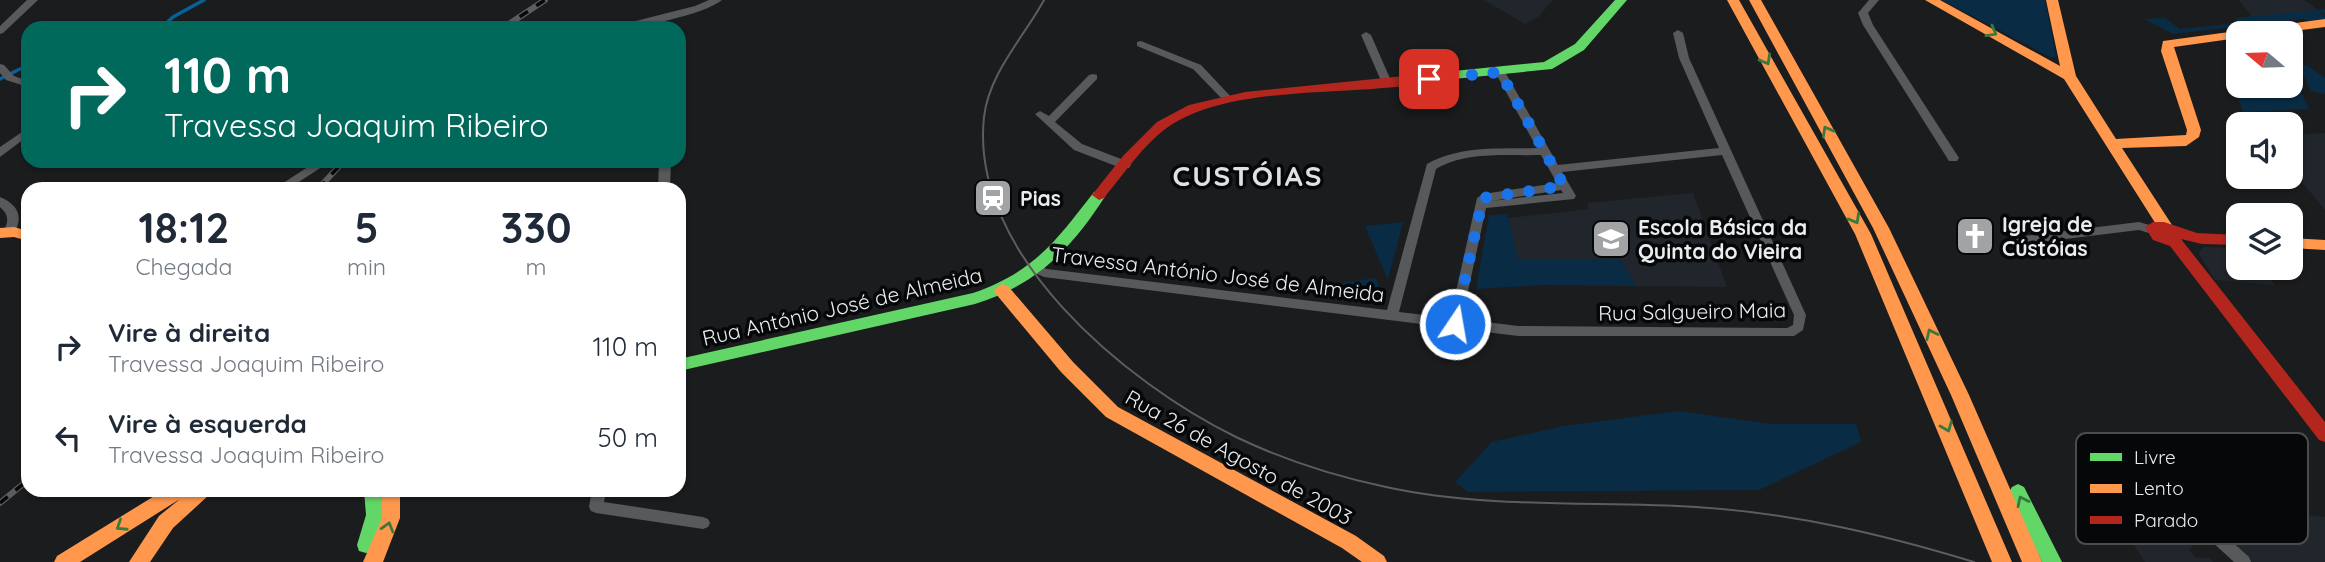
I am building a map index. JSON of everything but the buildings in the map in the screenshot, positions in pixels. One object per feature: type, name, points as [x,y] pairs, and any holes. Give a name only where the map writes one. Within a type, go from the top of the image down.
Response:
[{"type":"main road","name":"Rua António José de Almeida","points":[[686,363],[1002,290],[1038,271],[1152,133],[1175,116],[1205,104],[1228,99],[1500,72],[1565,61],[1578,52],[1621,0]]},
{"type":"main road","points":[[1733,0],[1863,234],[2002,562]]},
{"type":"main road","points":[[1755,0],[1881,228],[1960,395],[2032,562]]},
{"type":"main road","points":[[1931,0],[2063,68]]},
{"type":"main road","points":[[2052,0],[2063,68],[2158,227],[2178,238],[2325,435]]},
{"type":"main road","points":[[2110,144],[2186,141],[2192,136],[2194,130],[2167,51],[2168,44],[2325,23]]},
{"type":"main road","points":[[2178,238],[2226,239]]},
{"type":"main road","points":[[2303,244],[2325,245]]},
{"type":"main road","name":"Rua 26 de Agosto de 2003","points":[[1002,290],[1067,367],[1112,412],[1349,542],[1377,562]]},
{"type":"main road","points":[[1960,395],[2002,461],[2052,562]]},
{"type":"main road","points":[[64,562],[168,497]]},
{"type":"main road","points":[[139,562],[162,525],[193,497]]},
{"type":"main road","points":[[358,562],[370,537],[375,515],[374,497]]},
{"type":"main road","points":[[373,562],[386,537],[393,511],[392,497]]},
{"type":"main road","points":[[1983,517],[1994,562]]},
{"type":"street","points":[[0,31],[33,0]]},
{"type":"street","points":[[647,21],[698,8],[717,0]]},
{"type":"street","points":[[1874,0],[1863,13],[1868,26],[1953,158]]},
{"type":"street","name":"Rua Salgueiro Maia","points":[[1392,316],[1518,331],[1789,333],[1799,327],[1800,315],[1684,58],[1678,33]]},
{"type":"street","points":[[1366,35],[1387,83]]},
{"type":"street","points":[[1141,44],[1197,67],[1228,99]]},
{"type":"street","points":[[1455,324],[1483,198],[1567,191],[1500,72]]},
{"type":"street","points":[[5,73],[21,81]]},
{"type":"street","points":[[1093,77],[1045,117],[1078,147],[1125,165]]},
{"type":"street","points":[[0,153],[21,136]]},
{"type":"street","points":[[1392,316],[1431,167],[1441,160],[1459,157],[1544,151]]},
{"type":"street","points":[[1554,169],[1726,151]]},
{"type":"street","points":[[291,182],[314,168]]},
{"type":"street","points":[[0,201],[10,207],[14,216],[13,226],[5,233]]},
{"type":"street","points":[[2015,241],[2139,226],[2158,227]]},
{"type":"street","name":"Travessa António José de Almeida","points":[[1038,271],[1392,316]]},
{"type":"street","points":[[598,497],[596,507],[703,523]]},
{"type":"street","points":[[2224,544],[2244,562]]},
{"type":"shaded area","points":[[1484,0],[1553,0],[1538,17],[1525,24]]},
{"type":"shaded area","points":[[1942,0],[2045,0],[2056,57],[2050,57]]},
{"type":"shaded area","points":[[2239,0],[2304,0],[2318,10],[2253,18]]},
{"type":"shaded area","points":[[2325,9],[2325,14],[2318,11],[2325,16],[2325,20],[2237,21],[2235,18]]},
{"type":"shaded area","points":[[2165,18],[2180,29],[2226,24],[2226,28],[2173,34],[2144,19]]},
{"type":"shaded area","points":[[2307,65],[2325,78],[2325,94],[2311,91],[2303,74],[2303,66]]},
{"type":"shaded area","points":[[2303,96],[2309,109],[2243,112],[2238,98]]},
{"type":"shaded area","points":[[2325,133],[2325,210],[2303,183],[2303,134]]},
{"type":"shaded area","name":"Escola Básica da Quinta do Vieira","points":[[1693,193],[1727,287],[1637,286],[1620,259],[1517,259],[1508,218],[1589,209],[1587,203]]},
{"type":"shaded area","points":[[1507,214],[1518,259],[1620,259],[1637,286],[1545,285],[1476,289],[1489,215]]},
{"type":"shaded area","points":[[1403,222],[1388,280],[1365,226]]},
{"type":"shaded area","points":[[2226,248],[2226,280],[2271,280],[2275,285],[2215,280],[2199,254],[2201,249]]},
{"type":"shaded area","points":[[1376,278],[1383,297],[1374,304],[1372,300],[1366,303],[1334,289],[1332,284]]},
{"type":"shaded area","points":[[1678,411],[1771,424],[1856,424],[1861,442],[1759,490],[1468,492],[1455,482],[1492,442],[1563,426]]},
{"type":"shaded area","points":[[2308,515],[2325,517],[2325,562],[2247,562],[2229,544],[2308,544]]},
{"type":"shaded area","points":[[2133,544],[2190,544],[2193,548],[2189,549],[2196,558],[2210,558],[2213,562],[2145,562]]},
{"type":"waterway","points":[[169,21],[204,0]]},
{"type":"waterway","points":[[0,79],[21,68]]},
{"type":"tram line","points":[[1044,0],[1000,70],[987,101],[984,117],[986,168],[1002,217],[1028,264],[1063,308],[1104,348],[1148,383],[1193,413],[1236,437],[1291,460],[1386,487],[1463,499],[1658,505],[1767,514],[1871,534],[1974,562]]},
{"type":"railway","points":[[514,21],[545,0]]},
{"type":"railway","points":[[324,182],[338,168]]},
{"type":"railway","points":[[0,503],[21,486]]},
{"type":"traffic: fast","points":[[1434,77],[1547,66],[1580,47],[1621,0]]},
{"type":"traffic: fast","points":[[686,363],[975,298],[999,289],[1034,270],[1060,246],[1099,195]]},
{"type":"traffic: fast","points":[[2018,492],[2052,562]]},
{"type":"traffic: fast","points":[[366,545],[375,515],[374,497]]},
{"type":"traffic: slow","points":[[1733,0],[1863,234],[2002,562]]},
{"type":"traffic: slow","points":[[1755,0],[1881,228],[1960,395],[2032,562]]},
{"type":"traffic: slow","points":[[1931,0],[2069,76]]},
{"type":"traffic: slow","points":[[2052,0],[2069,76],[2164,225]]},
{"type":"traffic: slow","points":[[2110,144],[2186,141],[2192,137],[2194,130],[2167,51],[2168,44],[2325,23]]},
{"type":"traffic: slow","points":[[0,233],[21,234]]},
{"type":"traffic: slow","points":[[2303,244],[2325,245]]},
{"type":"traffic: slow","points":[[1002,290],[1067,367],[1112,412],[1349,542],[1377,562]]},
{"type":"traffic: slow","points":[[64,562],[168,497]]},
{"type":"traffic: slow","points":[[139,562],[166,522],[195,497]]},
{"type":"traffic: slow","points":[[373,562],[391,518],[391,497]]},
{"type":"traffic: jam","points":[[1099,195],[1128,159],[1162,125],[1194,108],[1245,96],[1434,77]]},
{"type":"traffic: jam","points":[[2226,240],[2197,238],[2164,227],[2153,227],[2158,236],[2175,242],[2325,435]]},
{"type":"place","name":"Pias","points":[[993,198]]},
{"type":"place","name":"Igreja de Cústóias","points":[[1975,236]]},
{"type":"place","name":"Escola Básica da Quinta do Vieira","points":[[1611,239]]},
{"type":"district","name":"CUSTÓIAS","points":[[1248,175]]},
{"type":"route","points":[[1429,79],[1500,72],[1564,186],[1482,199],[1455,324]]}]
